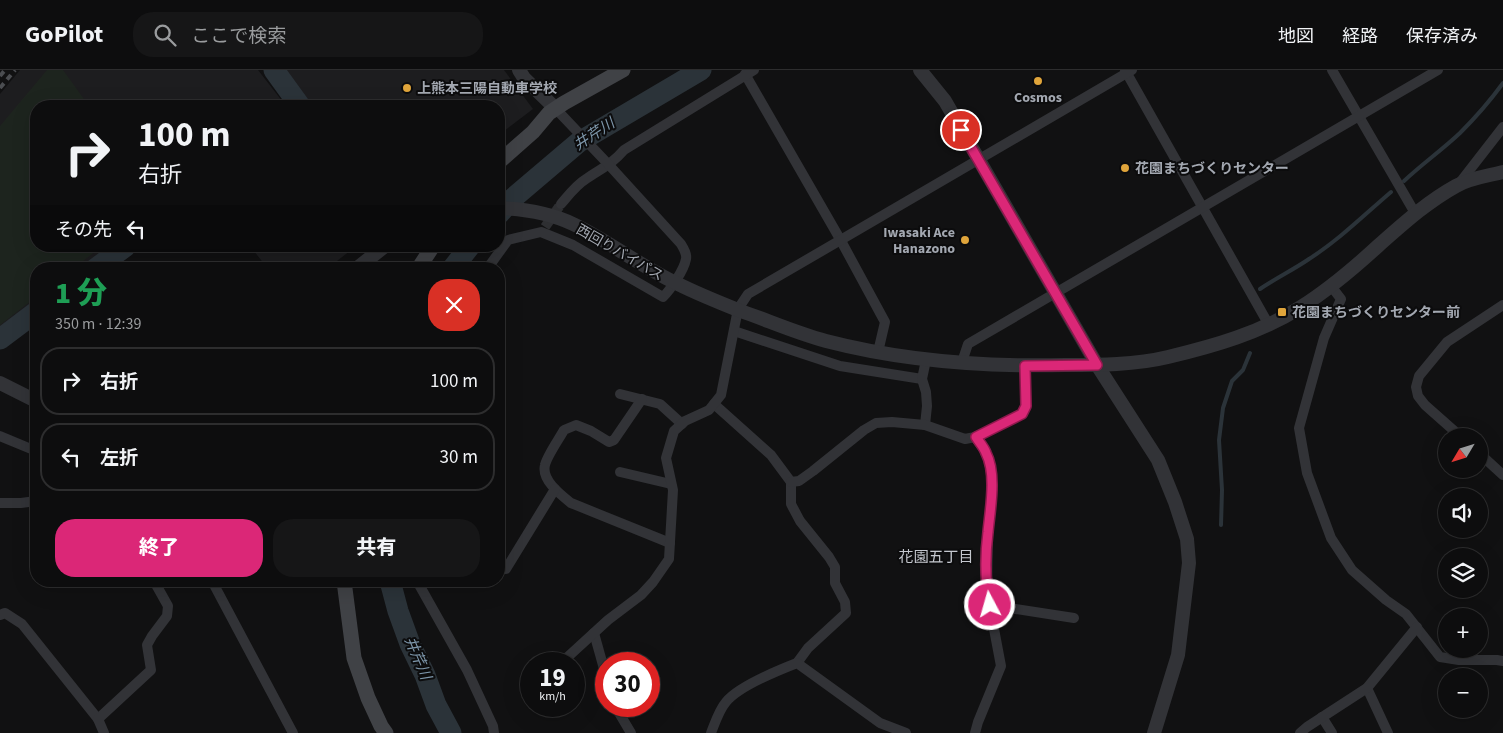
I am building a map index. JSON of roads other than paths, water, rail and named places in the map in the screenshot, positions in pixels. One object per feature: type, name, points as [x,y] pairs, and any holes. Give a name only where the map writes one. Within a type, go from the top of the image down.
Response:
[{"type":"main road","points":[[505,157],[533,132],[549,113],[559,113],[623,70]]},
{"type":"main road","points":[[345,587],[354,658],[368,698],[386,733]]},
{"type":"street","points":[[505,244],[508,240],[543,224],[573,245],[663,297],[669,291],[686,259],[681,244],[607,163],[524,78],[519,70]]},
{"type":"street","points":[[920,70],[945,101],[1097,365],[1158,460],[1175,502],[1187,539],[1189,563],[1178,655],[1154,733]]},
{"type":"street","points":[[1332,70],[1415,213]]},
{"type":"street","points":[[962,362],[968,344],[1438,70]]},
{"type":"street","points":[[573,652],[640,595],[653,582],[669,559],[672,500],[666,458],[674,431],[685,421],[709,410],[721,395],[738,309],[748,294],[1128,71],[1269,325]]},
{"type":"street","points":[[561,204],[586,179],[624,150],[750,72],[885,322],[878,352]]},
{"type":"street","points":[[1458,185],[1503,127]]},
{"type":"street","name":"西回りバイパス","points":[[505,210],[543,224],[573,224],[674,282],[723,305],[824,341],[926,360],[1025,366],[1097,365],[1139,362],[1167,357],[1240,337],[1269,325],[1331,286],[1415,213],[1458,185],[1503,172]]},
{"type":"street","points":[[365,262],[377,252]]},
{"type":"street","points":[[1331,286],[1341,299],[1324,338],[1299,428],[1307,473],[1331,538],[1352,570],[1386,600],[1406,614],[1440,657],[1459,660],[1503,661]]},
{"type":"street","points":[[1451,428],[1425,405],[1418,396],[1416,387],[1419,376],[1447,342],[1503,305]]},
{"type":"street","points":[[734,331],[840,366],[922,379]]},
{"type":"street","points":[[924,425],[928,406],[922,379],[926,360]]},
{"type":"street","points":[[791,482],[799,481],[814,471],[864,430],[876,423],[892,422],[924,425],[965,439],[976,437],[1022,414],[1026,406],[1025,366]]},
{"type":"street","points":[[0,383],[30,398]]},
{"type":"street","points":[[620,394],[660,404],[682,424]]},
{"type":"street","points":[[642,399],[614,440],[609,442],[591,431],[576,425],[564,430],[544,466],[546,477],[571,502],[670,543]]},
{"type":"street","points":[[711,733],[724,704],[732,696],[766,676],[797,662],[808,648],[846,614],[845,602],[835,583],[835,567],[800,521],[791,504],[791,482],[771,455],[714,404]]},
{"type":"street","points":[[0,436],[30,448]]},
{"type":"street","points":[[975,733],[1001,666],[987,592],[987,552],[992,477],[987,454],[976,437]]},
{"type":"street","points":[[1488,461],[1503,475]]},
{"type":"street","points":[[620,472],[671,484]]},
{"type":"street","points":[[506,569],[556,489]]},
{"type":"street","points":[[0,503],[30,502]]},
{"type":"street","points":[[98,720],[151,670],[147,645],[166,616],[168,606],[157,587]]},
{"type":"street","points":[[215,587],[293,733]]},
{"type":"street","points":[[420,587],[466,670],[493,726],[494,733]]},
{"type":"street","points":[[990,605],[1074,618]]},
{"type":"street","points":[[0,615],[5,613],[22,624],[98,720],[104,733]]},
{"type":"street","points":[[1300,733],[1367,688],[1417,627]]},
{"type":"street","points":[[594,633],[599,652]]},
{"type":"street","points":[[797,662],[880,723],[906,733]]},
{"type":"street","points":[[1367,688],[1388,733]]},
{"type":"street","points":[[622,717],[631,733]]},
{"type":"street","points":[[1322,717],[1332,733]]},
{"type":"waterway","points":[[274,70],[296,100]]},
{"type":"waterway","name":"井芹川","points":[[505,207],[579,142],[701,70]]},
{"type":"waterway","points":[[1404,181],[1460,133],[1483,109],[1503,83]]},
{"type":"waterway","points":[[1260,289],[1331,244],[1391,192]]},
{"type":"waterway","points":[[104,262],[118,252]]},
{"type":"waterway","name":"井芹川","points":[[457,262],[465,252]]},
{"type":"waterway","points":[[0,339],[30,316]]},
{"type":"waterway","points":[[1221,525],[1222,490],[1219,440],[1223,408],[1232,381],[1243,370],[1250,353]]},
{"type":"waterway","name":"井芹川","points":[[392,587],[410,644],[425,675],[436,705],[451,733]]},
{"type":"tunnel","points":[[545,227],[561,204]]},
{"type":"railway","points":[[0,76],[5,70]]},
{"type":"railway","points":[[0,88],[15,70]]},
{"type":"place","name":"Cosmos","points":[[1038,81]]},
{"type":"place","name":"上熊本三陽自動車学校","points":[[407,88]]},
{"type":"place","name":"花園まちづくりセンター","points":[[1125,168]]},
{"type":"place","name":"Iwasaki Ace Hanazono","points":[[965,240]]},
{"type":"place","name":"花園まちづくりセンター前","points":[[1282,312]]},
{"type":"district","name":"花園五丁目","points":[[936,557]]}]
